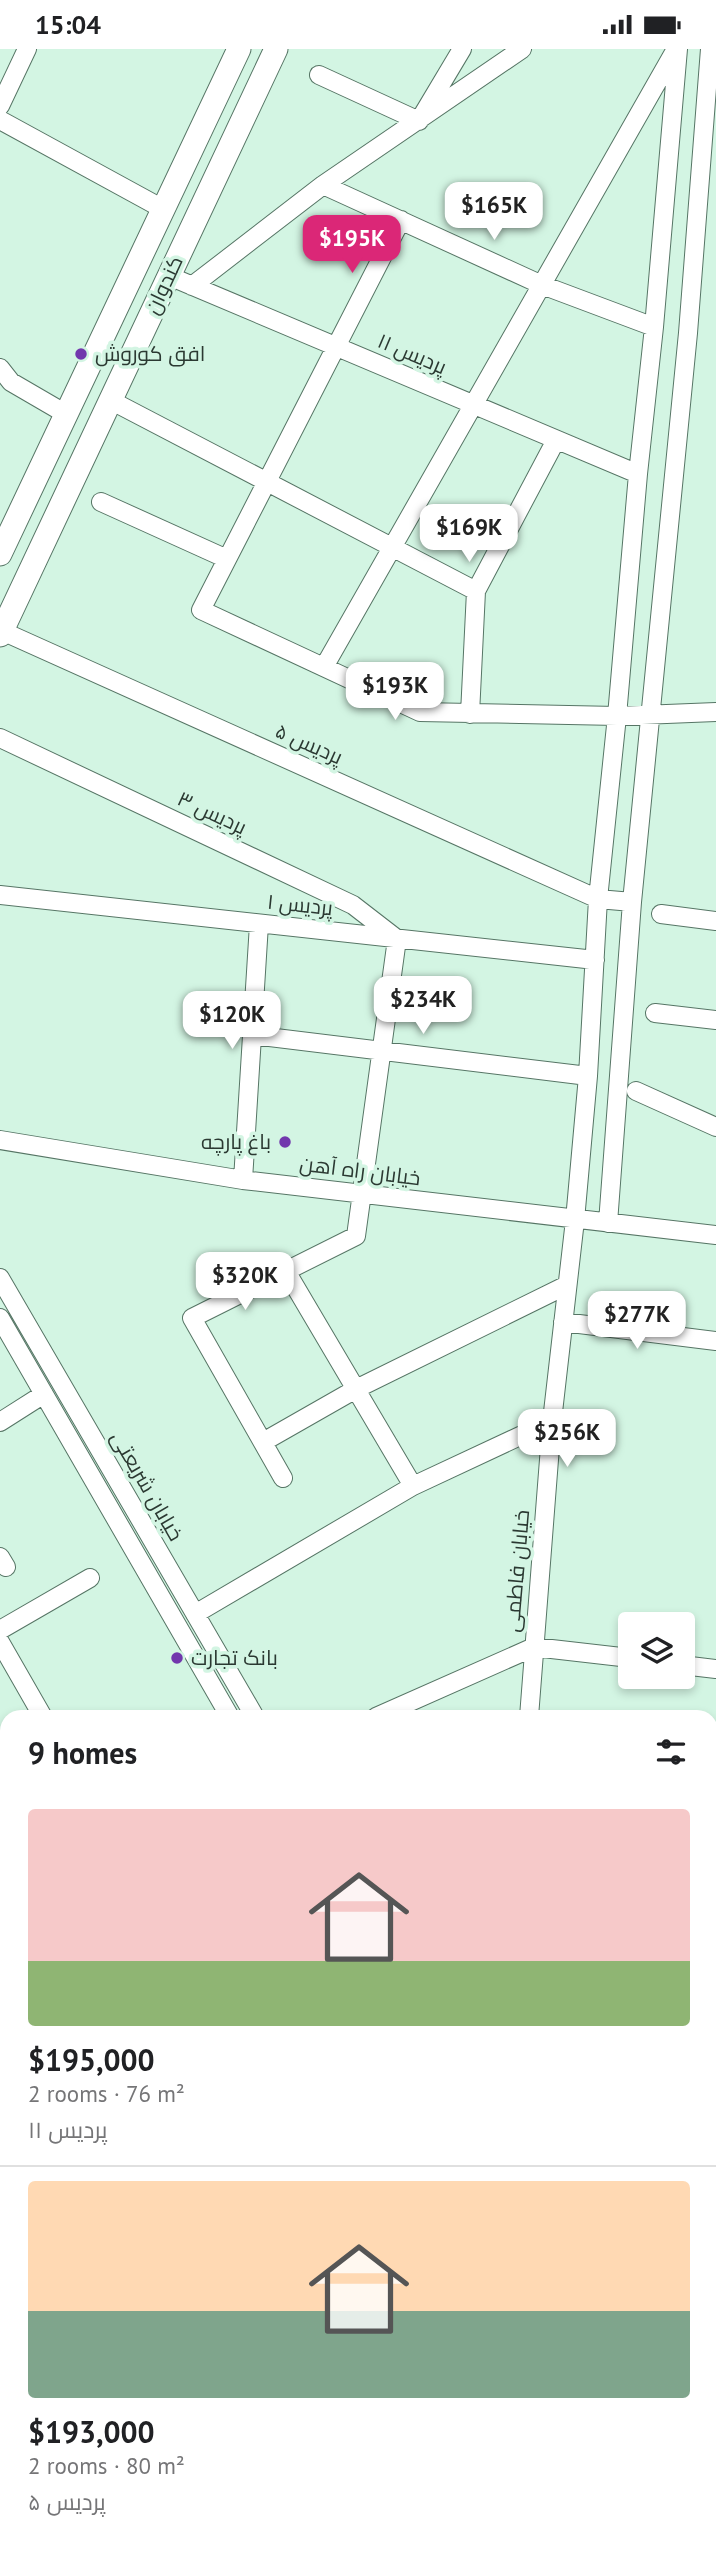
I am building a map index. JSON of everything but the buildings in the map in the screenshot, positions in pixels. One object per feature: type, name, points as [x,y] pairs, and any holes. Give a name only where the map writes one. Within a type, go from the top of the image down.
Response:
[{"type":"main road","name":"کندوان","points":[[0,554],[239,49]]},
{"type":"main road","name":"کندوان","points":[[1,633],[169,276],[271,51]]},
{"type":"main road","points":[[79,386],[110,400]]},
{"type":"street","points":[[0,106],[27,49]]},
{"type":"street","points":[[419,121],[462,49]]},
{"type":"street","points":[[192,286],[323,185],[522,49]]},
{"type":"street","points":[[324,667],[677,49]]},
{"type":"street","name":"خیابان فاطمی","points":[[530,1710],[552,1420],[588,1076],[598,899],[654,327],[677,49]]},
{"type":"street","points":[[608,1223],[632,902],[688,333],[710,49]]},
{"type":"street","points":[[319,75],[419,121]]},
{"type":"street","points":[[0,120],[163,209]]},
{"type":"street","points":[[323,185],[541,285],[654,327]]},
{"type":"street","points":[[401,220],[201,610],[420,712],[617,716],[716,712]]},
{"type":"street","name":"پردیس ۱۱","points":[[169,276],[638,474]]},
{"type":"street","points":[[0,368],[11,382],[66,414]]},
{"type":"street","points":[[110,400],[476,591]]},
{"type":"street","points":[[470,714],[476,591],[556,439]]},
{"type":"street","points":[[101,502],[227,559]]},
{"type":"street","name":"پردیس ۵","points":[[1,633],[598,899],[632,902]]},
{"type":"street","name":"پردیس ۳","points":[[0,738],[353,905],[397,939]]},
{"type":"street","name":"پردیس ۱","points":[[0,895],[595,960]]},
{"type":"street","points":[[661,914],[716,921]]},
{"type":"street","points":[[243,1180],[259,923]]},
{"type":"street","points":[[283,1478],[192,1318],[356,1236],[397,939]]},
{"type":"street","points":[[655,1013],[716,1020]]},
{"type":"street","points":[[252,1035],[588,1076]]},
{"type":"street","points":[[636,1091],[716,1127]]},
{"type":"street","name":"خیابان راه آهن","points":[[0,1140],[243,1180],[716,1235]]},
{"type":"street","points":[[286,1271],[413,1486]]},
{"type":"street","name":"خیابان شریعتی","points":[[0,1278],[251,1710]]},
{"type":"street","points":[[263,1442],[356,1389],[567,1285]]},
{"type":"street","name":"خیابان شریعتی","points":[[0,1318],[226,1710]]},
{"type":"street","points":[[563,1322],[716,1341]]},
{"type":"street","points":[[0,1422],[44,1394]]},
{"type":"street","points":[[195,1614],[413,1486],[552,1420]]},
{"type":"street","points":[[0,1630],[90,1578]]},
{"type":"street","points":[[0,1642],[39,1710]]},
{"type":"street","points":[[392,1710],[534,1647],[618,1657]]},
{"type":"street","points":[[695,1667],[716,1669]]},
{"type":"place","name":"افق کوروش","points":[[81,354]]},
{"type":"place","name":"باغ پارچه","points":[[285,1142]]},
{"type":"place","name":"بانک تجارت","points":[[177,1658]]}]
